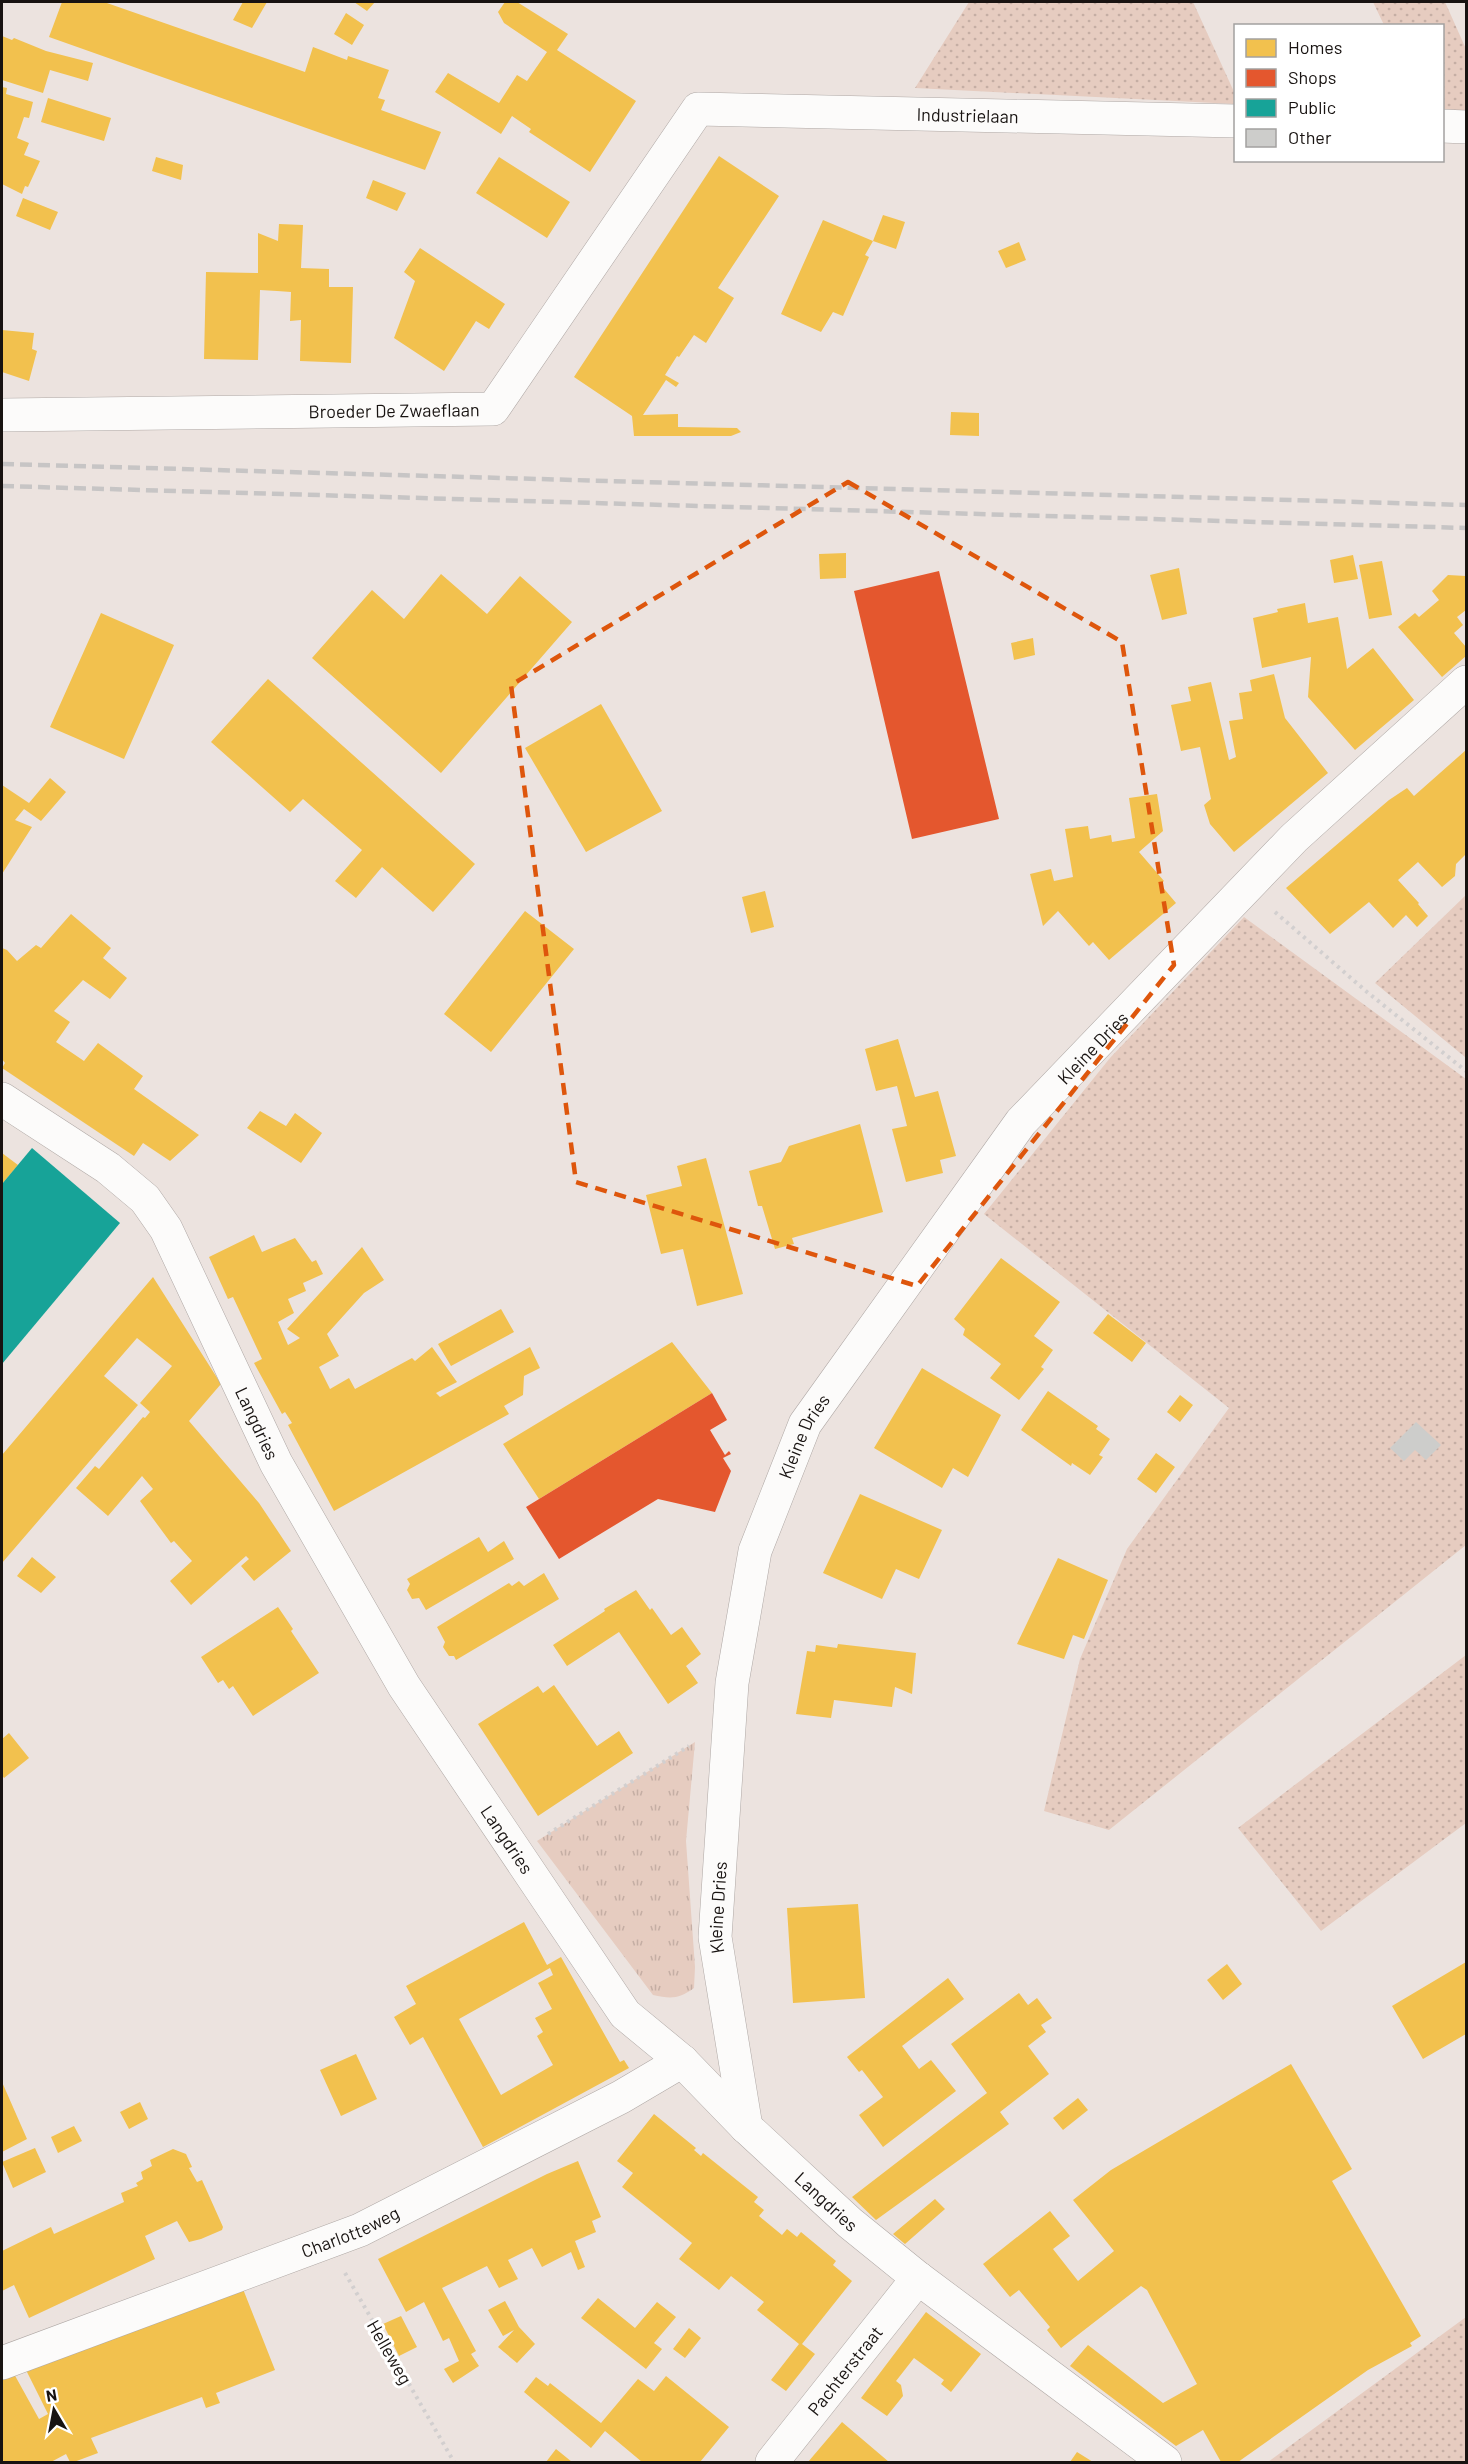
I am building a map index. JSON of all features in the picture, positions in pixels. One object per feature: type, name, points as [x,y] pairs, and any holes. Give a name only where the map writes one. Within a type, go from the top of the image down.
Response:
[{"type":"street","name":"Industrielaan","points":[[698,109],[1234,121]]},
{"type":"street","name":"Broeder De Zwaeflaan","points":[[2,415],[493,409],[698,109]]},
{"type":"street","points":[[1444,126],[1467,127]]},
{"type":"street","name":"Kleine Dries","points":[[746,2127],[715,1937],[729,1718],[732,1683],[755,1551],[805,1425],[1021,1122],[1294,838],[1467,682]]},
{"type":"street","name":"Langdries","points":[[2,1098],[108,1168],[145,1199],[166,1229],[276,1462],[404,1686],[625,2014],[682,2061],[746,2127],[850,2223],[918,2278],[1165,2463]]},
{"type":"street","name":"Charlotteweg","points":[[2,2363],[360,2230],[621,2097],[682,2061]]},
{"type":"street","name":"Pachterstraat","points":[[772,2463],[918,2278]]},
{"type":"path","points":[[1247,887],[1367,992],[1467,1071]]},
{"type":"path","points":[[517,1853],[695,1742],[729,1718]]},
{"type":"path","name":"Helleweg","points":[[326,2241],[454,2463]]},
{"type":"highlighted area","points":[[848,482],[1122,642],[1174,965],[917,1286],[576,1182],[511,685]]},
{"type":"green space","points":[[969,2],[1193,2],[1234,92],[1234,104],[915,88]]},
{"type":"green space","points":[[1373,2],[1445,2],[1466,49],[1466,113],[1444,111],[1444,24],[1384,24]]},
{"type":"green space","points":[[1466,895],[1466,1056],[1465,1057],[1375,983]]},
{"type":"green space","points":[[1244,917],[1466,1079],[1466,1545],[1109,1830],[1044,1811],[1080,1659],[1127,1549],[1229,1408],[984,1214],[1110,1058]]},
{"type":"green space","points":[[1466,1655],[1466,1823],[1321,1931],[1238,1828]]},
{"type":"green space","points":[[695,1742],[686,1841],[695,1967],[694,1988],[679,1996],[665,1997],[653,1995],[537,1841]]},
{"type":"green space","points":[[1466,2317],[1466,2462],[1268,2462]]},
{"type":"building: Homes","points":[[62,2],[104,2],[305,72],[313,47],[347,60],[348,56],[389,70],[378,98],[385,100],[381,110],[441,132],[425,170],[49,37]]},
{"type":"building: Homes","points":[[243,2],[267,2],[252,28],[233,20]]},
{"type":"building: Homes","points":[[354,2],[375,2],[367,11]]},
{"type":"building: Homes","points":[[505,2],[517,2],[568,34],[557,50],[636,101],[590,172],[529,132],[531,129],[512,116],[501,134],[435,92],[448,73],[499,103],[517,75],[527,81],[547,52],[504,23],[498,12]]},
{"type":"building: Homes","points":[[346,13],[364,25],[352,45],[334,34]]},
{"type":"building: Homes","points":[[2,36],[12,40],[14,38],[46,51],[93,63],[88,81],[50,70],[43,93],[2,80]]},
{"type":"building: Homes","points":[[2,87],[7,88],[6,94],[33,102],[29,118],[24,117],[17,138],[29,143],[24,155],[40,161],[28,187],[25,186],[22,194],[2,184]]},
{"type":"building: Homes","points":[[48,98],[111,118],[104,141],[41,122]]},
{"type":"building: Homes","points":[[719,156],[779,196],[718,288],[734,298],[706,343],[694,335],[679,357],[677,356],[665,375],[679,383],[676,387],[666,380],[643,415],[678,414],[678,427],[737,428],[741,432],[731,436],[634,436],[632,416],[574,377]]},
{"type":"building: Homes","points":[[156,157],[183,165],[181,180],[152,171]]},
{"type":"building: Homes","points":[[499,157],[570,202],[547,238],[476,193]]},
{"type":"building: Homes","points":[[373,180],[406,193],[397,211],[366,198]]},
{"type":"building: Homes","points":[[23,198],[58,212],[50,230],[16,216]]},
{"type":"building: Homes","points":[[883,215],[905,222],[896,249],[873,241]]},
{"type":"building: Homes","points":[[823,220],[873,241],[865,255],[869,257],[843,316],[833,312],[821,332],[781,314]]},
{"type":"building: Homes","points":[[279,224],[303,225],[301,268],[329,269],[329,287],[353,287],[351,363],[300,361],[301,320],[290,321],[291,292],[260,290],[258,360],[204,359],[206,272],[258,273],[258,233],[278,241]]},
{"type":"building: Homes","points":[[1019,242],[1026,260],[1006,268],[998,251]]},
{"type":"building: Homes","points":[[420,248],[505,304],[489,329],[476,321],[444,371],[394,338],[415,281],[404,272]]},
{"type":"building: Homes","points":[[2,330],[34,333],[32,349],[37,351],[29,381],[2,372]]},
{"type":"building: Homes","points":[[951,412],[979,413],[979,436],[950,435]]},
{"type":"building: Homes","points":[[846,553],[846,578],[820,579],[819,554]]},
{"type":"building: Homes","points":[[1353,555],[1358,579],[1334,583],[1330,560]]},
{"type":"building: Homes","points":[[1382,561],[1392,615],[1369,619],[1359,565]]},
{"type":"building: Homes","points":[[1179,568],[1187,614],[1162,620],[1150,575]]},
{"type":"building: Homes","points":[[441,574],[487,614],[520,576],[572,622],[441,773],[312,658],[372,590],[404,619]]},
{"type":"building: Homes","points":[[1448,575],[1466,576],[1466,610],[1457,617],[1463,625],[1454,633],[1466,647],[1466,656],[1442,677],[1398,627],[1415,613],[1419,617],[1439,600],[1432,591]]},
{"type":"building: Homes","points":[[1305,603],[1308,623],[1338,617],[1347,669],[1373,648],[1414,700],[1355,750],[1308,697],[1311,657],[1262,668],[1253,618],[1278,612],[1277,609]]},
{"type":"building: Homes","points":[[101,613],[174,645],[124,759],[50,727]]},
{"type":"building: Homes","points":[[1033,638],[1035,655],[1014,660],[1011,643]]},
{"type":"building: Homes","points":[[1274,674],[1285,718],[1328,773],[1234,852],[1210,824],[1204,805],[1211,799],[1200,747],[1181,751],[1171,705],[1191,701],[1188,687],[1211,682],[1229,760],[1236,757],[1229,721],[1243,719],[1239,693],[1252,691],[1250,680]]},
{"type":"building: Homes","points":[[268,679],[475,864],[433,912],[382,867],[356,898],[335,881],[362,850],[303,799],[290,812],[211,742]]},
{"type":"building: Homes","points":[[601,704],[662,811],[586,852],[525,748]]},
{"type":"building: Homes","points":[[1466,750],[1466,854],[1456,864],[1455,876],[1442,887],[1418,862],[1398,880],[1428,916],[1417,927],[1406,915],[1393,928],[1369,902],[1330,934],[1286,888],[1389,800],[1407,788],[1414,796]]},
{"type":"building: Homes","points":[[50,778],[66,792],[41,821],[24,809],[15,820],[32,827],[2,874],[2,785],[29,803]]},
{"type":"building: Homes","points":[[1157,794],[1163,831],[1139,852],[1164,881],[1160,884],[1176,903],[1109,960],[1093,942],[1089,946],[1058,911],[1043,926],[1030,874],[1051,869],[1054,881],[1073,877],[1065,829],[1088,826],[1090,839],[1111,835],[1112,842],[1135,838],[1129,798]]},
{"type":"building: Homes","points":[[765,891],[774,927],[751,933],[742,897]]},
{"type":"building: Homes","points":[[525,911],[574,949],[491,1052],[444,1014]]},
{"type":"building: Homes","points":[[71,914],[111,948],[103,958],[127,978],[110,999],[83,980],[54,1011],[70,1022],[56,1042],[84,1061],[98,1043],[143,1076],[134,1089],[199,1135],[170,1161],[143,1143],[134,1156],[2,1068],[5,1063],[2,1059],[2,948],[17,961],[36,945],[41,948]]},
{"type":"building: Homes","points":[[898,1039],[915,1097],[938,1091],[956,1156],[940,1160],[943,1173],[906,1182],[892,1129],[907,1126],[897,1086],[876,1091],[865,1049]]},
{"type":"building: Homes","points":[[260,1111],[286,1126],[295,1113],[322,1133],[301,1163],[247,1128]]},
{"type":"building: Homes","points":[[860,1124],[883,1212],[792,1238],[794,1244],[775,1249],[762,1206],[758,1206],[749,1171],[781,1162],[789,1146]]},
{"type":"building: Homes","points":[[2,1153],[18,1165],[2,1184]]},
{"type":"building: Homes","points":[[706,1158],[743,1294],[697,1306],[683,1249],[661,1254],[646,1195],[682,1186],[677,1166]]},
{"type":"building: Homes","points":[[254,1235],[262,1252],[295,1238],[312,1262],[316,1260],[323,1274],[303,1283],[306,1291],[288,1299],[294,1313],[278,1322],[288,1345],[300,1338],[287,1329],[362,1247],[384,1280],[364,1293],[327,1334],[339,1356],[319,1367],[330,1389],[349,1378],[355,1389],[412,1358],[415,1361],[432,1347],[457,1382],[436,1393],[440,1397],[530,1347],[540,1368],[524,1376],[523,1395],[504,1406],[509,1414],[334,1511],[288,1425],[292,1423],[285,1412],[282,1414],[254,1363],[262,1359],[233,1297],[228,1299],[209,1257]]},
{"type":"building: Homes","points":[[1001,1258],[1060,1302],[1034,1336],[1053,1350],[1041,1367],[1044,1369],[1019,1400],[990,1378],[1001,1364],[963,1335],[965,1329],[954,1319]]},
{"type":"building: Homes","points":[[153,1277],[221,1384],[189,1421],[259,1503],[291,1551],[254,1581],[241,1566],[249,1559],[246,1556],[191,1605],[170,1581],[192,1561],[174,1541],[171,1543],[140,1501],[153,1489],[142,1476],[108,1516],[76,1488],[95,1466],[99,1469],[143,1417],[145,1418],[150,1412],[140,1403],[172,1366],[137,1338],[104,1376],[138,1405],[2,1563],[2,1455]]},
{"type":"building: Homes","points":[[501,1309],[514,1332],[451,1366],[438,1344]]},
{"type":"building: Homes","points":[[1108,1314],[1146,1343],[1132,1362],[1093,1333]]},
{"type":"building: Homes","points":[[672,1342],[712,1393],[539,1499],[503,1444]]},
{"type":"building: Homes","points":[[922,1368],[1001,1415],[968,1477],[953,1468],[942,1488],[874,1448]]},
{"type":"building: Homes","points":[[1048,1391],[1098,1426],[1096,1429],[1110,1439],[1099,1455],[1103,1457],[1090,1475],[1072,1463],[1071,1466],[1021,1430]]},
{"type":"building: Homes","points":[[1180,1395],[1193,1405],[1180,1422],[1167,1412]]},
{"type":"building: Homes","points":[[1156,1453],[1175,1467],[1156,1493],[1137,1479]]},
{"type":"building: Homes","points":[[860,1494],[942,1530],[919,1579],[896,1569],[882,1599],[823,1573]]},
{"type":"building: Homes","points":[[479,1537],[488,1552],[504,1541],[514,1559],[426,1610],[419,1598],[412,1599],[407,1590],[410,1584],[407,1579]]},
{"type":"building: Homes","points":[[32,1557],[56,1577],[41,1593],[17,1576]]},
{"type":"building: Homes","points":[[1058,1558],[1108,1580],[1084,1639],[1073,1635],[1064,1659],[1017,1644]]},
{"type":"building: Homes","points":[[544,1573],[559,1599],[456,1660],[454,1656],[449,1656],[443,1647],[445,1642],[437,1627],[509,1583],[512,1586],[519,1581],[524,1586]]},
{"type":"building: Homes","points":[[636,1590],[671,1635],[682,1627],[701,1654],[686,1666],[698,1683],[668,1704],[619,1632],[567,1666],[553,1645],[605,1611],[604,1609]]},
{"type":"building: Homes","points":[[278,1607],[319,1673],[253,1716],[233,1686],[229,1689],[223,1680],[218,1683],[201,1657]]},
{"type":"building: Homes","points":[[838,1644],[916,1653],[912,1694],[895,1687],[892,1707],[834,1700],[831,1718],[796,1714],[807,1651],[815,1652],[816,1645],[837,1648]]},
{"type":"building: Homes","points":[[554,1685],[597,1746],[619,1731],[633,1753],[538,1816],[478,1724],[538,1686],[543,1693]]},
{"type":"building: Homes","points":[[9,1733],[29,1758],[4,1778],[2,1775],[2,1739]]},
{"type":"building: Homes","points":[[858,1904],[865,1998],[793,2003],[787,1908]]},
{"type":"building: Homes","points":[[524,1922],[547,1965],[561,1957],[620,2062],[624,2060],[629,2068],[483,2147],[423,2037],[410,2045],[394,2017],[416,2004],[406,1986]],"holes":[[[550,1968],[553,1975],[538,1983],[552,2009],[535,2018],[543,2032],[537,2036],[553,2065],[501,2095],[459,2019]]]},
{"type":"building: Homes","points":[[1466,1962],[1466,2034],[1423,2059],[1392,2006]]},
{"type":"building: Homes","points":[[1227,1964],[1242,1984],[1223,2000],[1207,1980]]},
{"type":"building: Homes","points":[[948,1978],[964,1999],[902,2046],[919,2069],[931,2060],[956,2091],[883,2147],[859,2115],[883,2097],[862,2070],[859,2072],[847,2057]]},
{"type":"building: Homes","points":[[1019,1993],[1028,2005],[1037,1998],[1052,2018],[1041,2025],[1046,2032],[1028,2046],[1049,2074],[1000,2112],[1009,2124],[876,2220],[852,2197],[987,2093],[951,2044]]},
{"type":"building: Homes","points":[[356,2054],[377,2099],[341,2116],[320,2070]]},
{"type":"building: Homes","points":[[1291,2064],[1352,2169],[1332,2181],[1421,2336],[1410,2343],[1412,2346],[1368,2370],[1238,2462],[1221,2462],[1203,2430],[1176,2446],[1070,2366],[1088,2345],[1163,2403],[1197,2384],[1147,2290],[1141,2286],[1061,2348],[1047,2330],[1050,2327],[1019,2290],[1010,2297],[983,2264],[1050,2211],[1070,2236],[1053,2249],[1078,2281],[1114,2251],[1073,2200],[1111,2170]]},
{"type":"building: Homes","points":[[2,2082],[27,2139],[2,2152]]},
{"type":"building: Homes","points":[[1078,2098],[1088,2110],[1063,2130],[1053,2118]]},
{"type":"building: Homes","points":[[140,2102],[148,2119],[129,2129],[120,2112]]},
{"type":"building: Homes","points":[[654,2114],[696,2148],[694,2150],[701,2156],[703,2153],[758,2197],[754,2202],[764,2210],[759,2216],[782,2235],[787,2229],[797,2237],[801,2232],[836,2261],[833,2265],[852,2281],[802,2344],[815,2354],[786,2391],[771,2380],[799,2344],[757,2310],[764,2302],[731,2276],[719,2290],[679,2259],[692,2243],[622,2187],[633,2173],[617,2161]]},
{"type":"building: Homes","points":[[74,2126],[82,2141],[58,2153],[51,2137]]},
{"type":"building: Homes","points":[[35,2148],[46,2172],[13,2188],[2,2162]]},
{"type":"building: Homes","points":[[173,2149],[186,2154],[192,2167],[189,2168],[197,2182],[202,2180],[223,2227],[222,2230],[189,2242],[177,2221],[145,2236],[155,2259],[29,2318],[14,2285],[2,2291],[2,2251],[51,2227],[54,2234],[124,2202],[121,2193],[138,2186],[136,2183],[143,2179],[141,2172],[152,2166],[150,2160]]},
{"type":"building: Homes","points":[[578,2161],[601,2217],[592,2221],[596,2232],[575,2241],[585,2267],[578,2270],[571,2252],[542,2267],[532,2248],[508,2260],[518,2279],[499,2288],[487,2266],[442,2288],[476,2351],[471,2354],[479,2366],[453,2383],[444,2369],[459,2361],[449,2338],[443,2341],[424,2302],[406,2312],[378,2259],[547,2174]]},
{"type":"building: Homes","points":[[935,2199],[945,2209],[905,2244],[893,2234]]},
{"type":"building: Homes","points":[[243,2289],[275,2370],[216,2393],[220,2403],[206,2408],[202,2397],[91,2438],[98,2453],[74,2462],[70,2462],[66,2454],[51,2462],[2,2462],[2,2379],[13,2372],[39,2419],[48,2414],[25,2368]]},
{"type":"building: Homes","points":[[598,2298],[635,2328],[657,2302],[676,2317],[654,2343],[662,2349],[646,2369],[581,2318]]},
{"type":"building: Homes","points":[[505,2301],[519,2327],[535,2344],[517,2363],[498,2347],[514,2330],[503,2336],[488,2310]]},
{"type":"building: Homes","points":[[926,2312],[981,2354],[951,2392],[941,2384],[944,2380],[914,2358],[896,2381],[901,2385],[903,2396],[887,2416],[861,2398]]},
{"type":"building: Homes","points":[[401,2316],[417,2347],[399,2356],[383,2324]]},
{"type":"building: Homes","points":[[689,2328],[701,2338],[685,2358],[673,2349]]},
{"type":"building: Homes","points":[[666,2376],[729,2427],[700,2462],[642,2462],[605,2431],[591,2448],[524,2392],[536,2377],[548,2386],[550,2383],[601,2423],[638,2379],[654,2391]]},
{"type":"building: Homes","points":[[842,2422],[889,2462],[808,2462]]},
{"type":"building: Homes","points":[[556,2449],[572,2462],[546,2462]]},
{"type":"building: Homes","points":[[1077,2452],[1093,2462],[1070,2462]]},
{"type":"building: Shops","points":[[939,571],[999,819],[912,839],[854,591]]},
{"type":"building: Shops","points":[[712,1393],[727,1420],[710,1430],[725,1455],[729,1451],[731,1454],[723,1458],[731,1471],[715,1512],[658,1499],[559,1559],[526,1507]]},
{"type":"building: Public","points":[[32,1148],[120,1223],[2,1364],[2,1184]]},
{"type":"building: Other","points":[[1416,1422],[1441,1445],[1426,1460],[1415,1450],[1404,1461],[1390,1448]]},
{"type":"railway","points":[[2,464],[1466,505]]},
{"type":"railway","points":[[2,486],[1466,528]]}]
